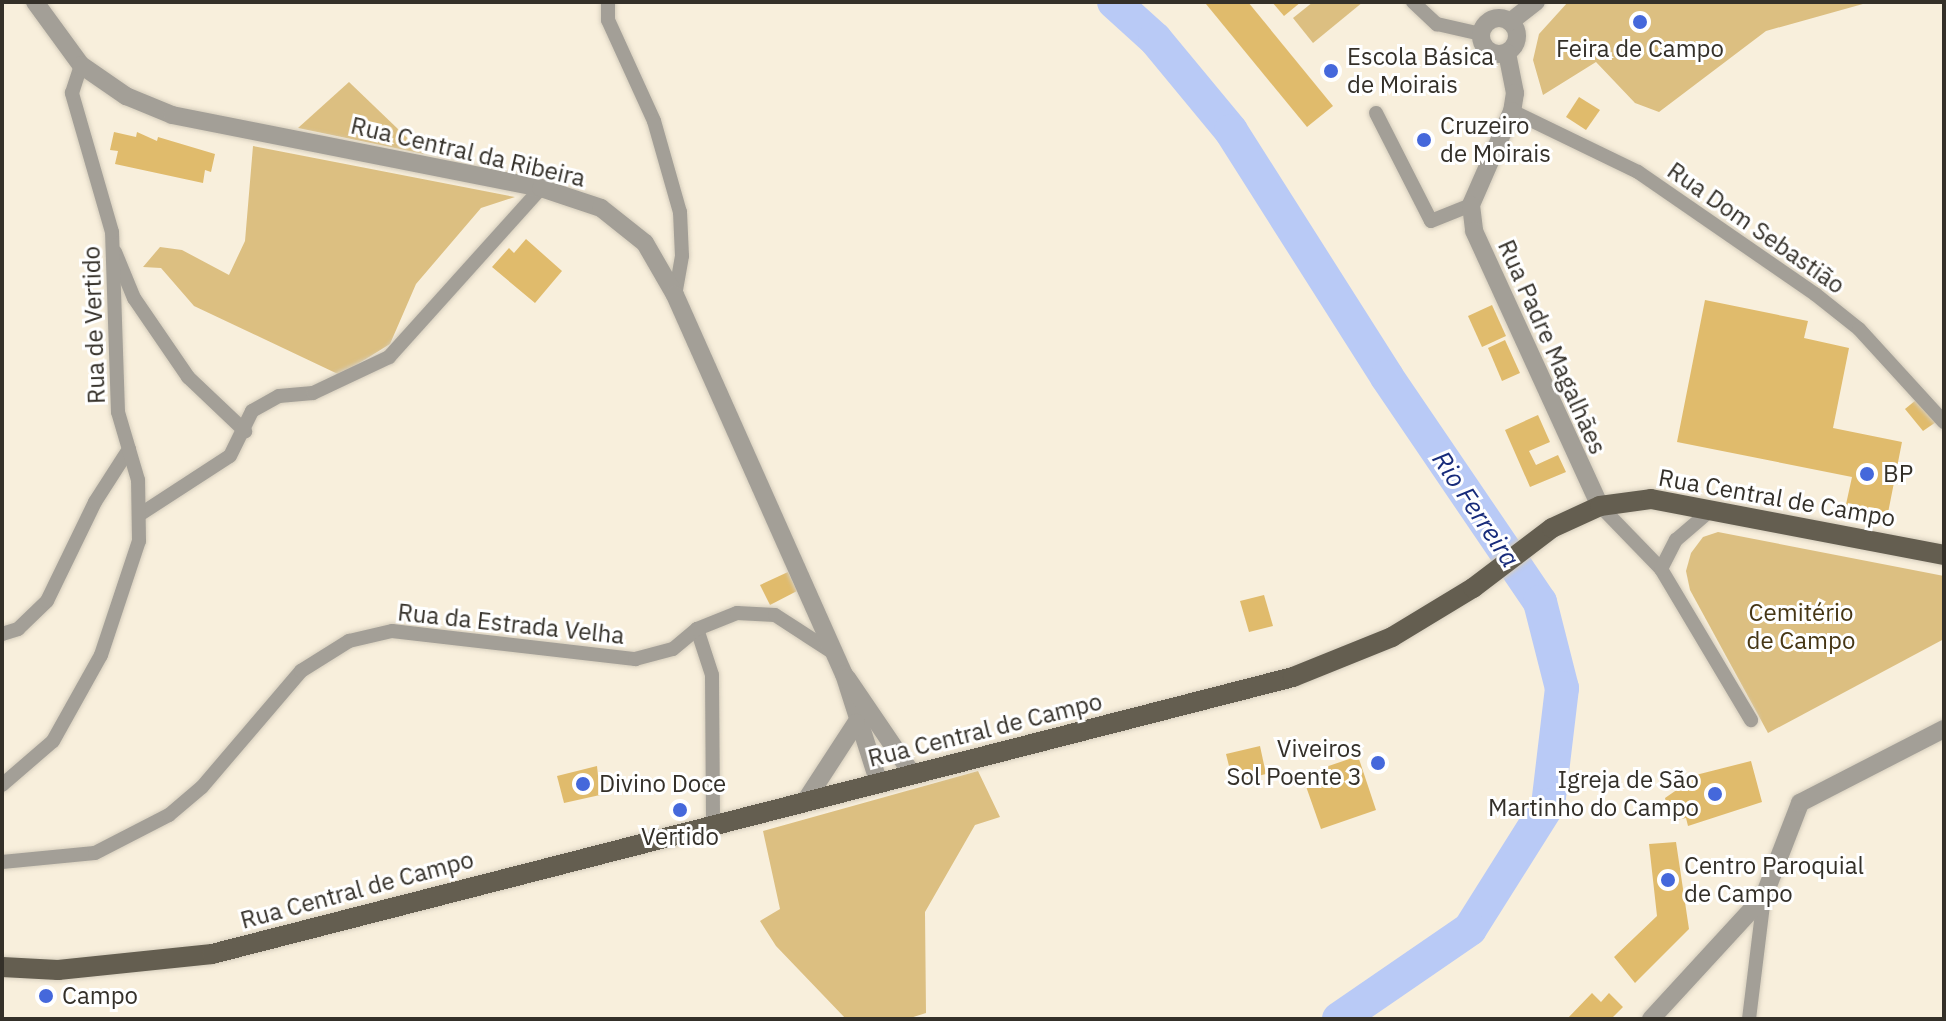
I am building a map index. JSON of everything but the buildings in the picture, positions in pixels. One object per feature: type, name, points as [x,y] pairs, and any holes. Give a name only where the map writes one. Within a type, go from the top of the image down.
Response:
[{"type":"main road","name":"Rua Central de Campo","points":[[2,967],[58,970],[212,954],[1293,677],[1392,637],[1473,588],[1552,528],[1600,506],[1651,499],[1944,555]]},
{"type":"street","name":"Rua Central da Ribeira","points":[[35,2],[81,65],[126,96],[172,115],[541,188],[601,208],[645,243],[675,295],[844,674],[856,723],[879,784]]},
{"type":"street","points":[[608,2],[608,20],[654,121],[680,212],[682,256],[675,295]]},
{"type":"street","points":[[1413,2],[1437,24],[1481,34],[1491,52],[1507,53]]},
{"type":"street","points":[[1481,34],[1492,20],[1510,22],[1536,2]]},
{"type":"street","points":[[1376,113],[1431,221],[1471,205],[1512,111],[1515,93],[1507,53],[1518,35],[1510,22]]},
{"type":"street","name":"Rua de Vertido","points":[[2,785],[53,741],[101,655],[139,541],[138,480],[118,412],[112,334],[112,246],[72,93],[81,65]]},
{"type":"street","name":"Rua Dom Sebastião","points":[[1512,111],[1638,172],[1815,294],[1859,329],[1944,422]]},
{"type":"street","points":[[139,515],[230,456],[245,431],[252,411],[279,396],[313,393],[389,357],[522,203],[541,188]]},
{"type":"street","name":"Rua Padre Magalhães","points":[[1471,205],[1474,231],[1600,506]]},
{"type":"street","points":[[112,246],[134,298],[188,377],[245,431]]},
{"type":"street","points":[[2,634],[18,629],[47,601],[95,502],[129,449]]},
{"type":"street","points":[[1600,506],[1661,569],[1751,720]]},
{"type":"street","points":[[1661,569],[1676,540],[1712,509]]},
{"type":"street","name":"Rua da Estrada Velha","points":[[2,862],[95,853],[169,815],[202,787],[301,671],[349,641],[392,631],[635,659],[673,649],[697,629],[737,613],[775,615],[835,654]]},
{"type":"street","points":[[697,629],[712,675],[713,824]]},
{"type":"street","name":"Rua Central da Ribeira","points":[[844,674],[876,714],[913,775]]},
{"type":"street","points":[[806,800],[856,723]]},
{"type":"street","points":[[1749,1019],[1764,896],[1800,803],[1944,729]]},
{"type":"street","points":[[1651,1019],[1764,896]]},
{"type":"green space","points":[[1313,2],[1363,2],[1313,43],[1293,18]]},
{"type":"green space","points":[[1568,2],[1870,2],[1766,31],[1659,112],[1635,103],[1596,62],[1543,95],[1533,60],[1539,34]]},
{"type":"green space","points":[[349,82],[424,154],[298,128]]},
{"type":"green space","points":[[253,146],[515,197],[481,208],[416,284],[390,344],[340,375],[194,306],[161,268],[143,267],[160,247],[182,250],[229,275],[245,241]]},
{"type":"green space","name":"Cemitério de Campo","points":[[1718,532],[1944,576],[1944,639],[1768,733],[1690,590],[1686,571],[1691,553],[1703,537]]},
{"type":"green space","points":[[978,771],[1000,817],[975,825],[925,912],[926,1013],[907,1019],[846,1019],[776,946],[760,921],[780,909],[763,831]]},
{"type":"waterway","name":"Rio Ferreira","points":[[1114,2],[1155,39],[1231,131],[1387,377],[1540,602],[1562,688],[1548,805],[1470,929],[1339,1019]]},
{"type":"place","name":"Feira de Campo","points":[[1640,22]]},
{"type":"place","name":"Escola Básica de Moirais","points":[[1331,71]]},
{"type":"place","name":"Cruzeiro de Moirais","points":[[1424,140]]},
{"type":"place","name":"BP","points":[[1867,474]]},
{"type":"place","name":"Viveiros Sol Poente 3","points":[[1378,763]]},
{"type":"place","name":"Divino Doce","points":[[583,784]]},
{"type":"place","name":"Igreja de São Martinho do Campo","points":[[1715,794]]},
{"type":"place","name":"Vertido","points":[[680,810]]},
{"type":"place","name":"Centro Paroquial de Campo","points":[[1668,880]]},
{"type":"place","name":"Campo","points":[[46,996]]}]
